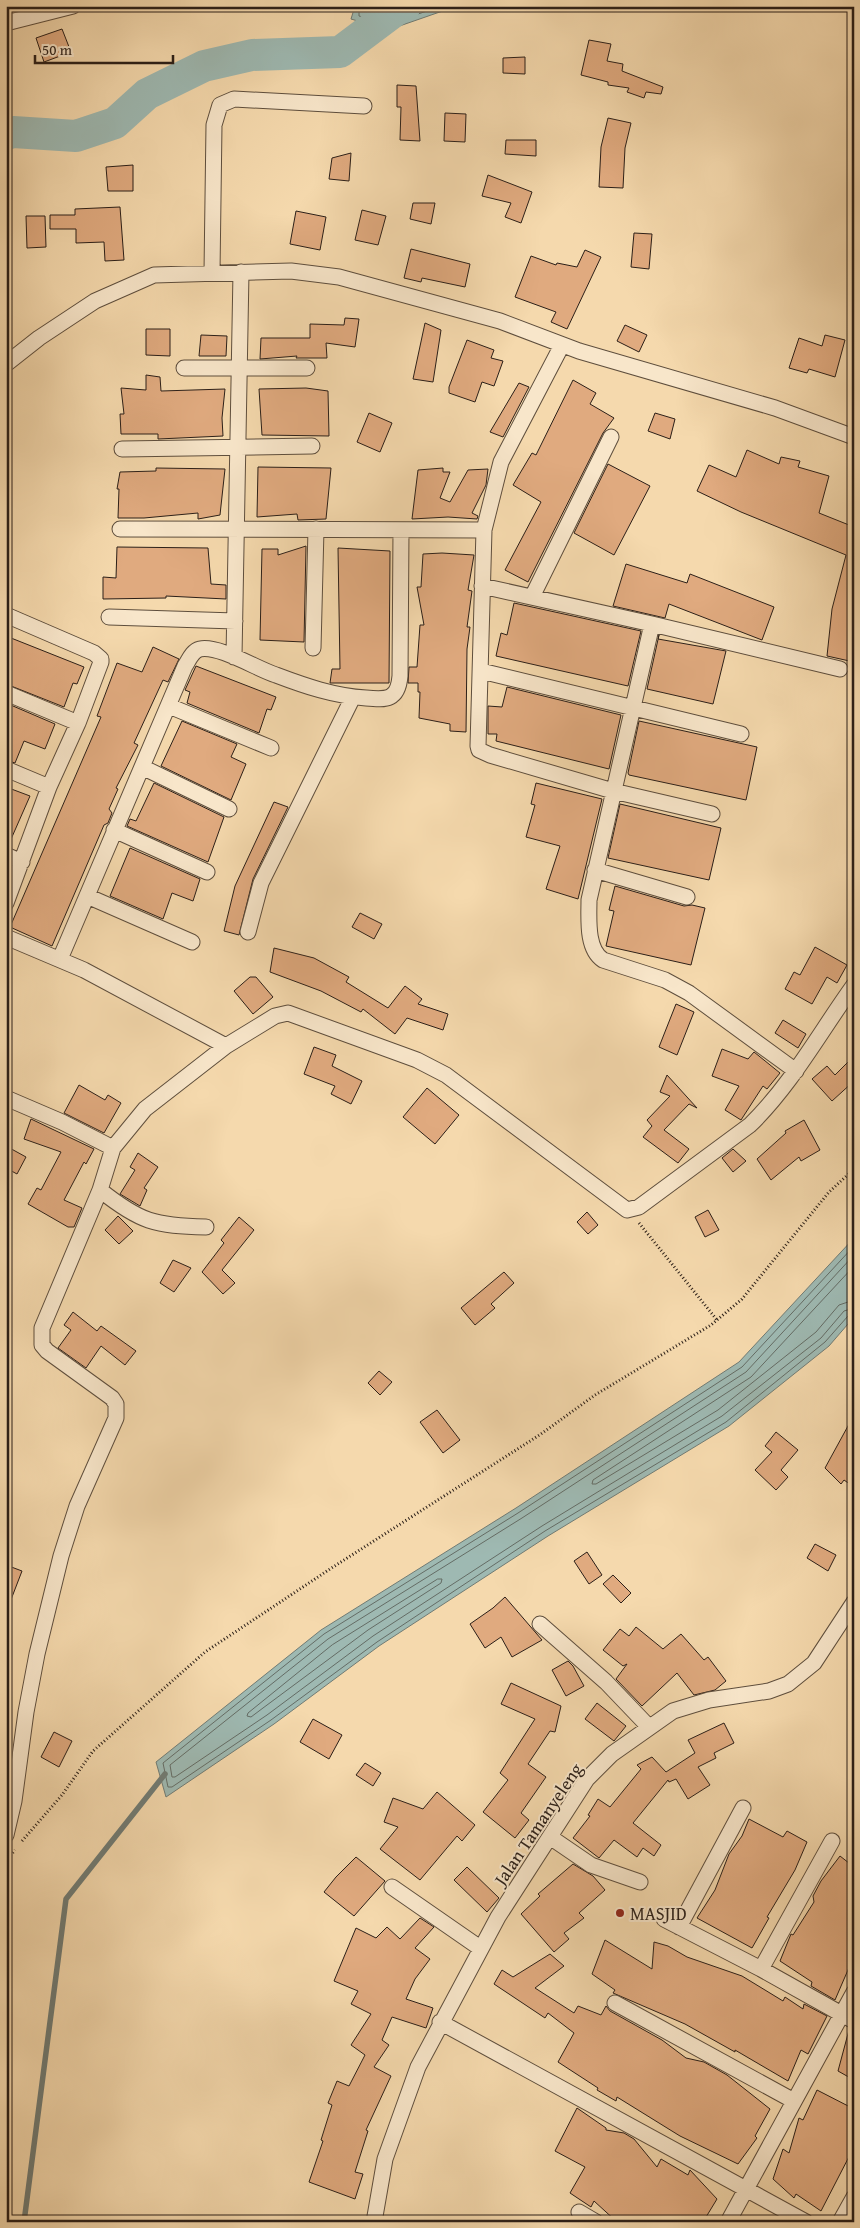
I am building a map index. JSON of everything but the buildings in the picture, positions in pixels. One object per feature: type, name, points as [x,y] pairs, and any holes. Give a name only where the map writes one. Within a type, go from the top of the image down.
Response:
[{"type":"street","points":[[6,23],[73,6]]},
{"type":"street","points":[[212,272],[214,126],[220,105],[234,99],[364,106]]},
{"type":"street","points":[[6,364],[39,338],[95,301],[120,288],[154,275],[212,272],[292,272],[339,277],[500,321],[562,345],[775,408],[854,437]]},
{"type":"street","points":[[234,658],[241,272]]},
{"type":"street","points":[[562,345],[501,462],[484,530],[479,750],[613,791],[712,814]]},
{"type":"street","points":[[184,368],[307,368]]},
{"type":"street","points":[[532,597],[611,437]]},
{"type":"street","points":[[122,449],[312,446]]},
{"type":"street","points":[[120,529],[484,530]]},
{"type":"street","points":[[313,648],[316,529]]},
{"type":"street","points":[[60,959],[114,830],[188,662],[195,651],[200,649],[213,650],[275,675],[330,693],[382,699],[389,698],[398,689],[400,676],[402,530]]},
{"type":"street","points":[[482,586],[840,669]]},
{"type":"street","points":[[6,615],[94,653],[101,659],[101,665],[78,723],[49,787],[6,903]]},
{"type":"street","points":[[109,618],[235,620]]},
{"type":"street","points":[[652,624],[588,900],[593,948],[598,957],[665,980],[689,992],[796,1071]]},
{"type":"street","points":[[481,671],[632,706],[741,734]]},
{"type":"street","points":[[6,692],[78,723]]},
{"type":"street","points":[[248,932],[261,883],[353,697]]},
{"type":"street","points":[[169,706],[271,748]]},
{"type":"street","points":[[142,767],[229,809]]},
{"type":"street","points":[[6,769],[49,787]]},
{"type":"street","points":[[114,830],[207,872]]},
{"type":"street","points":[[6,855],[22,862]]},
{"type":"street","points":[[595,870],[687,897]]},
{"type":"street","points":[[87,896],[192,942]]},
{"type":"street","points":[[6,937],[60,959],[168,1013],[226,1046]]},
{"type":"street","points":[[6,1835],[14,1801],[26,1712],[37,1654],[62,1556],[77,1506],[116,1418],[116,1404],[112,1398],[46,1351],[42,1345],[40,1335],[100,1190],[113,1148],[145,1109],[226,1046],[275,1016],[288,1013],[417,1060],[446,1075],[627,1210],[639,1207],[750,1125],[776,1099],[854,984]]},
{"type":"street","points":[[6,1098],[55,1118],[113,1148]]},
{"type":"street","points":[[100,1190],[137,1217],[161,1224],[206,1227]]},
{"type":"street","name":"Jalan Tamanyeleng","points":[[374,2222],[388,2150],[418,2067],[480,1948],[587,1779],[612,1754],[648,1727],[686,1706],[769,1691],[788,1684],[814,1663],[854,1602]]},
{"type":"street","points":[[540,1624],[606,1682],[648,1727]]},
{"type":"street","points":[[679,1927],[743,1808]]},
{"type":"street","points":[[550,1837],[591,1865],[640,1882]]},
{"type":"street","points":[[761,1969],[832,1841]]},
{"type":"street","points":[[392,1887],[480,1948]]},
{"type":"street","points":[[664,1920],[761,1969],[848,2018]]},
{"type":"street","points":[[728,2222],[794,2102],[848,2018],[854,1992]]},
{"type":"street","points":[[615,2003],[794,2102]]},
{"type":"street","points":[[440,2022],[806,2222]]},
{"type":"street","points":[[840,2222],[854,2197]]},
{"type":"street","points":[[579,2212],[596,2222]]},
{"type":"path","points":[[6,1861],[62,1795],[94,1752],[205,1652],[330,1569],[541,1434],[595,1395],[717,1320],[742,1299],[829,1192],[854,1169]]},
{"type":"path","points":[[627,1210],[652,1238],[717,1320]]},
{"type":"water","points":[[355,6],[457,6],[388,30],[351,19]]},
{"type":"water","points":[[854,1238],[854,1317],[829,1346],[729,1426],[548,1536],[379,1646],[274,1724],[166,1797],[156,1762],[321,1630],[516,1508],[739,1362]]},
{"type":"waterway","points":[[6,134],[13,132],[76,136],[115,123],[147,94],[204,66],[252,55],[340,52],[400,7],[405,6]]},
{"type":"waterway","points":[[24,2222],[66,1899],[165,1774]]},
{"type":"place","name":"MASJID","points":[[620,1913]]}]
